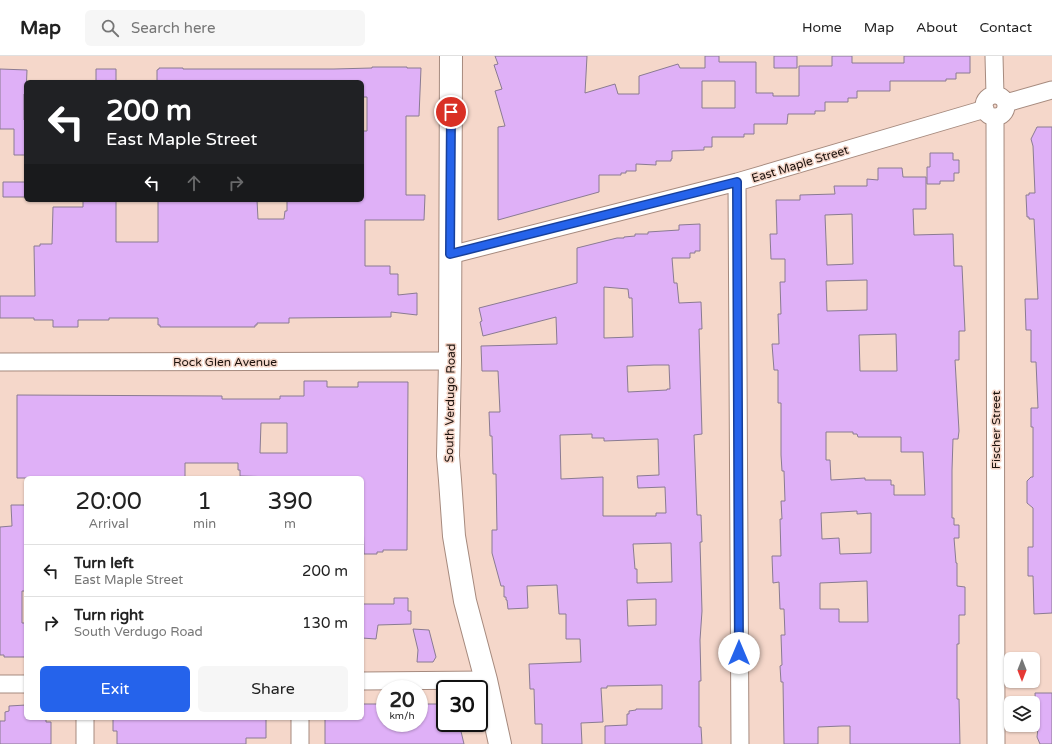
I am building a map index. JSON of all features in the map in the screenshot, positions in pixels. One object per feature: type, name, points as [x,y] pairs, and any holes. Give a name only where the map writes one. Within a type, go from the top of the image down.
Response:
[{"type":"main road","name":"South Verdugo Road","points":[[451,56],[450,361],[448,456],[454,536],[465,601],[486,680]]},
{"type":"main road","name":"South Verdugo Road","points":[[488,689],[500,744]]},
{"type":"street","points":[[990,113],[999,116],[1004,112],[1000,99],[994,56]]},
{"type":"street","points":[[1000,99],[1052,90]]},
{"type":"street","name":"East Maple Street","points":[[450,254],[737,182],[990,113]]},
{"type":"street","name":"Fischer Street","points":[[990,113],[996,744]]},
{"type":"street","points":[[737,182],[740,744]]},
{"type":"street","name":"Rock Glen Avenue","points":[[0,362],[450,361]]},
{"type":"street","points":[[364,680],[436,680]]},
{"type":"street","points":[[0,684],[24,684]]},
{"type":"street","points":[[85,720],[85,744]]},
{"type":"street","points":[[300,720],[300,744]]},
{"type":"building","points":[[495,56],[587,56],[585,93],[615,84],[618,94],[639,94],[639,76],[678,64],[680,68],[705,68],[705,56],[719,56],[719,62],[756,62],[756,93],[773,93],[773,96],[799,96],[799,66],[832,66],[832,56],[852,56],[852,63],[904,63],[904,56],[970,56],[970,73],[956,73],[956,79],[946,79],[946,81],[890,81],[890,91],[857,91],[857,98],[848,98],[848,102],[825,102],[825,111],[815,111],[815,114],[788,114],[787,124],[754,124],[754,134],[744,134],[744,137],[712,137],[712,147],[704,147],[704,150],[672,151],[671,161],[656,161],[656,165],[636,164],[636,171],[626,171],[626,173],[621,173],[621,175],[599,175],[599,192],[498,220],[498,127],[505,126],[495,91],[502,89],[494,65],[498,64]],"holes":[[[702,81],[735,81],[735,108],[702,108]]]},
{"type":"building","points":[[774,56],[797,56],[797,68],[774,68]]},
{"type":"building","points":[[159,68],[421,68],[419,116],[406,116],[406,195],[425,195],[424,220],[365,220],[365,266],[390,266],[390,274],[398,274],[398,295],[417,293],[417,315],[391,312],[391,317],[289,318],[289,323],[257,323],[255,327],[160,327],[160,325],[158,325],[158,318],[109,318],[109,320],[78,320],[78,327],[53,327],[53,320],[34,320],[34,318],[0,318],[0,296],[35,296],[34,246],[40,246],[40,244],[52,244],[53,207],[83,207],[83,202],[116,202],[116,242],[158,242],[158,202],[257,202],[258,219],[284,219],[285,211],[287,211],[287,202],[364,202],[364,131],[367,131],[367,97],[364,97],[364,80],[157,80],[157,70]]},
{"type":"building","points":[[0,69],[27,70],[27,80],[24,80],[24,155],[14,155],[14,129],[0,129]]},
{"type":"building","points":[[96,69],[116,69],[116,80],[96,80]]},
{"type":"building","points":[[1037,127],[1052,127],[1052,613],[1034,614],[1033,576],[1028,576],[1028,547],[1033,547],[1033,508],[1027,503],[1027,481],[1033,477],[1033,427],[1031,427],[1031,408],[1038,408],[1036,362],[1031,362],[1031,330],[1026,330],[1025,299],[1038,299],[1034,219],[1029,219],[1029,217],[1027,217],[1026,195],[1029,195],[1029,193],[1035,193],[1033,146],[1031,139]]},
{"type":"building","points":[[930,153],[953,153],[953,160],[959,160],[959,173],[954,173],[954,181],[940,181],[940,184],[927,184],[927,167],[930,167]]},
{"type":"building","points":[[878,168],[902,168],[903,177],[926,177],[926,209],[913,209],[914,235],[953,234],[954,266],[962,266],[965,331],[959,331],[959,360],[955,360],[959,431],[958,439],[953,439],[952,470],[952,518],[954,518],[954,525],[959,525],[959,538],[954,538],[957,563],[957,586],[965,587],[965,615],[959,615],[959,644],[957,644],[957,699],[959,699],[960,744],[850,744],[850,726],[842,726],[818,727],[818,744],[784,744],[783,682],[781,682],[780,666],[782,665],[781,635],[785,635],[784,609],[780,609],[779,582],[773,583],[772,556],[781,556],[781,501],[785,501],[784,471],[782,471],[781,455],[781,403],[778,403],[778,370],[774,370],[772,344],[779,344],[778,314],[781,314],[780,282],[785,282],[785,259],[771,259],[770,234],[777,234],[776,200],[800,200],[800,195],[835,194],[834,186],[867,186],[867,179],[878,180]],"holes":[[[852,214],[853,264],[827,265],[825,215]],[[867,280],[867,310],[827,311],[826,281]],[[896,334],[897,371],[860,371],[859,335]],[[826,432],[853,432],[853,434],[857,434],[858,437],[901,437],[901,452],[923,452],[925,495],[894,495],[894,485],[891,485],[891,480],[865,480],[865,478],[831,480],[830,460],[826,460]],[[857,511],[857,514],[871,513],[871,553],[840,554],[839,538],[822,539],[821,513]],[[867,581],[868,622],[839,622],[839,609],[820,609],[820,583]]]},
{"type":"building","points":[[3,182],[24,182],[24,197],[3,197]]},
{"type":"building","points":[[700,224],[700,251],[690,253],[690,258],[672,258],[674,283],[677,283],[679,303],[701,302],[702,329],[699,329],[702,434],[694,435],[697,515],[701,515],[702,542],[700,542],[702,611],[700,640],[701,681],[699,681],[699,727],[701,727],[702,744],[605,744],[605,726],[627,725],[627,714],[629,714],[629,711],[636,709],[662,709],[662,685],[607,686],[607,688],[601,688],[603,722],[581,723],[582,744],[542,744],[542,724],[535,724],[534,689],[530,689],[529,664],[581,662],[580,639],[566,639],[566,614],[559,614],[557,585],[527,586],[528,608],[508,609],[506,597],[504,597],[504,586],[501,586],[492,553],[492,530],[497,530],[496,474],[493,474],[492,436],[490,436],[489,412],[500,412],[498,371],[482,371],[481,346],[557,344],[556,317],[483,336],[479,308],[577,283],[577,248],[617,238],[635,236],[635,234],[679,230],[679,225]],"holes":[[[604,287],[628,289],[629,298],[632,298],[633,337],[604,338]],[[669,365],[670,389],[628,392],[627,366]],[[592,434],[592,438],[604,438],[604,441],[658,439],[659,475],[637,476],[638,488],[665,487],[666,513],[656,513],[656,516],[603,516],[603,477],[561,479],[560,435]],[[671,543],[672,582],[637,583],[637,569],[635,569],[633,544]],[[656,599],[656,625],[628,626],[627,600]]]},
{"type":"building","points":[[304,381],[327,381],[327,387],[358,387],[358,382],[408,382],[407,550],[383,550],[383,552],[377,552],[377,554],[364,554],[364,476],[240,476],[238,463],[185,463],[185,476],[24,476],[24,478],[17,478],[17,395],[222,396],[222,399],[280,399],[280,396],[304,396]],"holes":[[[261,423],[287,423],[287,453],[260,453]]]},
{"type":"building","points":[[11,505],[24,505],[24,591],[22,591],[22,623],[24,623],[24,657],[4,657],[4,655],[0,655],[0,527],[12,526]]},
{"type":"building","points":[[394,598],[408,598],[408,611],[411,611],[411,624],[378,625],[376,639],[364,638],[364,604],[394,604]]},
{"type":"building","points":[[413,629],[429,630],[436,657],[433,662],[417,662],[418,650]]},
{"type":"building","points":[[1035,693],[1052,693],[1052,744],[1040,744],[1037,737],[1038,732],[1040,732],[1040,696],[1035,696]]},
{"type":"building","points":[[364,704],[376,704],[376,732],[428,732],[428,704],[436,704],[436,732],[461,732],[464,744],[325,744],[325,720],[364,720]]},
{"type":"building","points":[[24,705],[24,720],[46,720],[46,722],[51,722],[51,744],[0,744],[0,721],[5,721],[5,712],[9,711],[9,706]]},
{"type":"building","points":[[113,720],[266,720],[266,738],[246,738],[246,744],[117,744],[117,731],[113,731]]},
{"type":"route","points":[[451,112],[450,254],[737,182],[739,653]]}]
